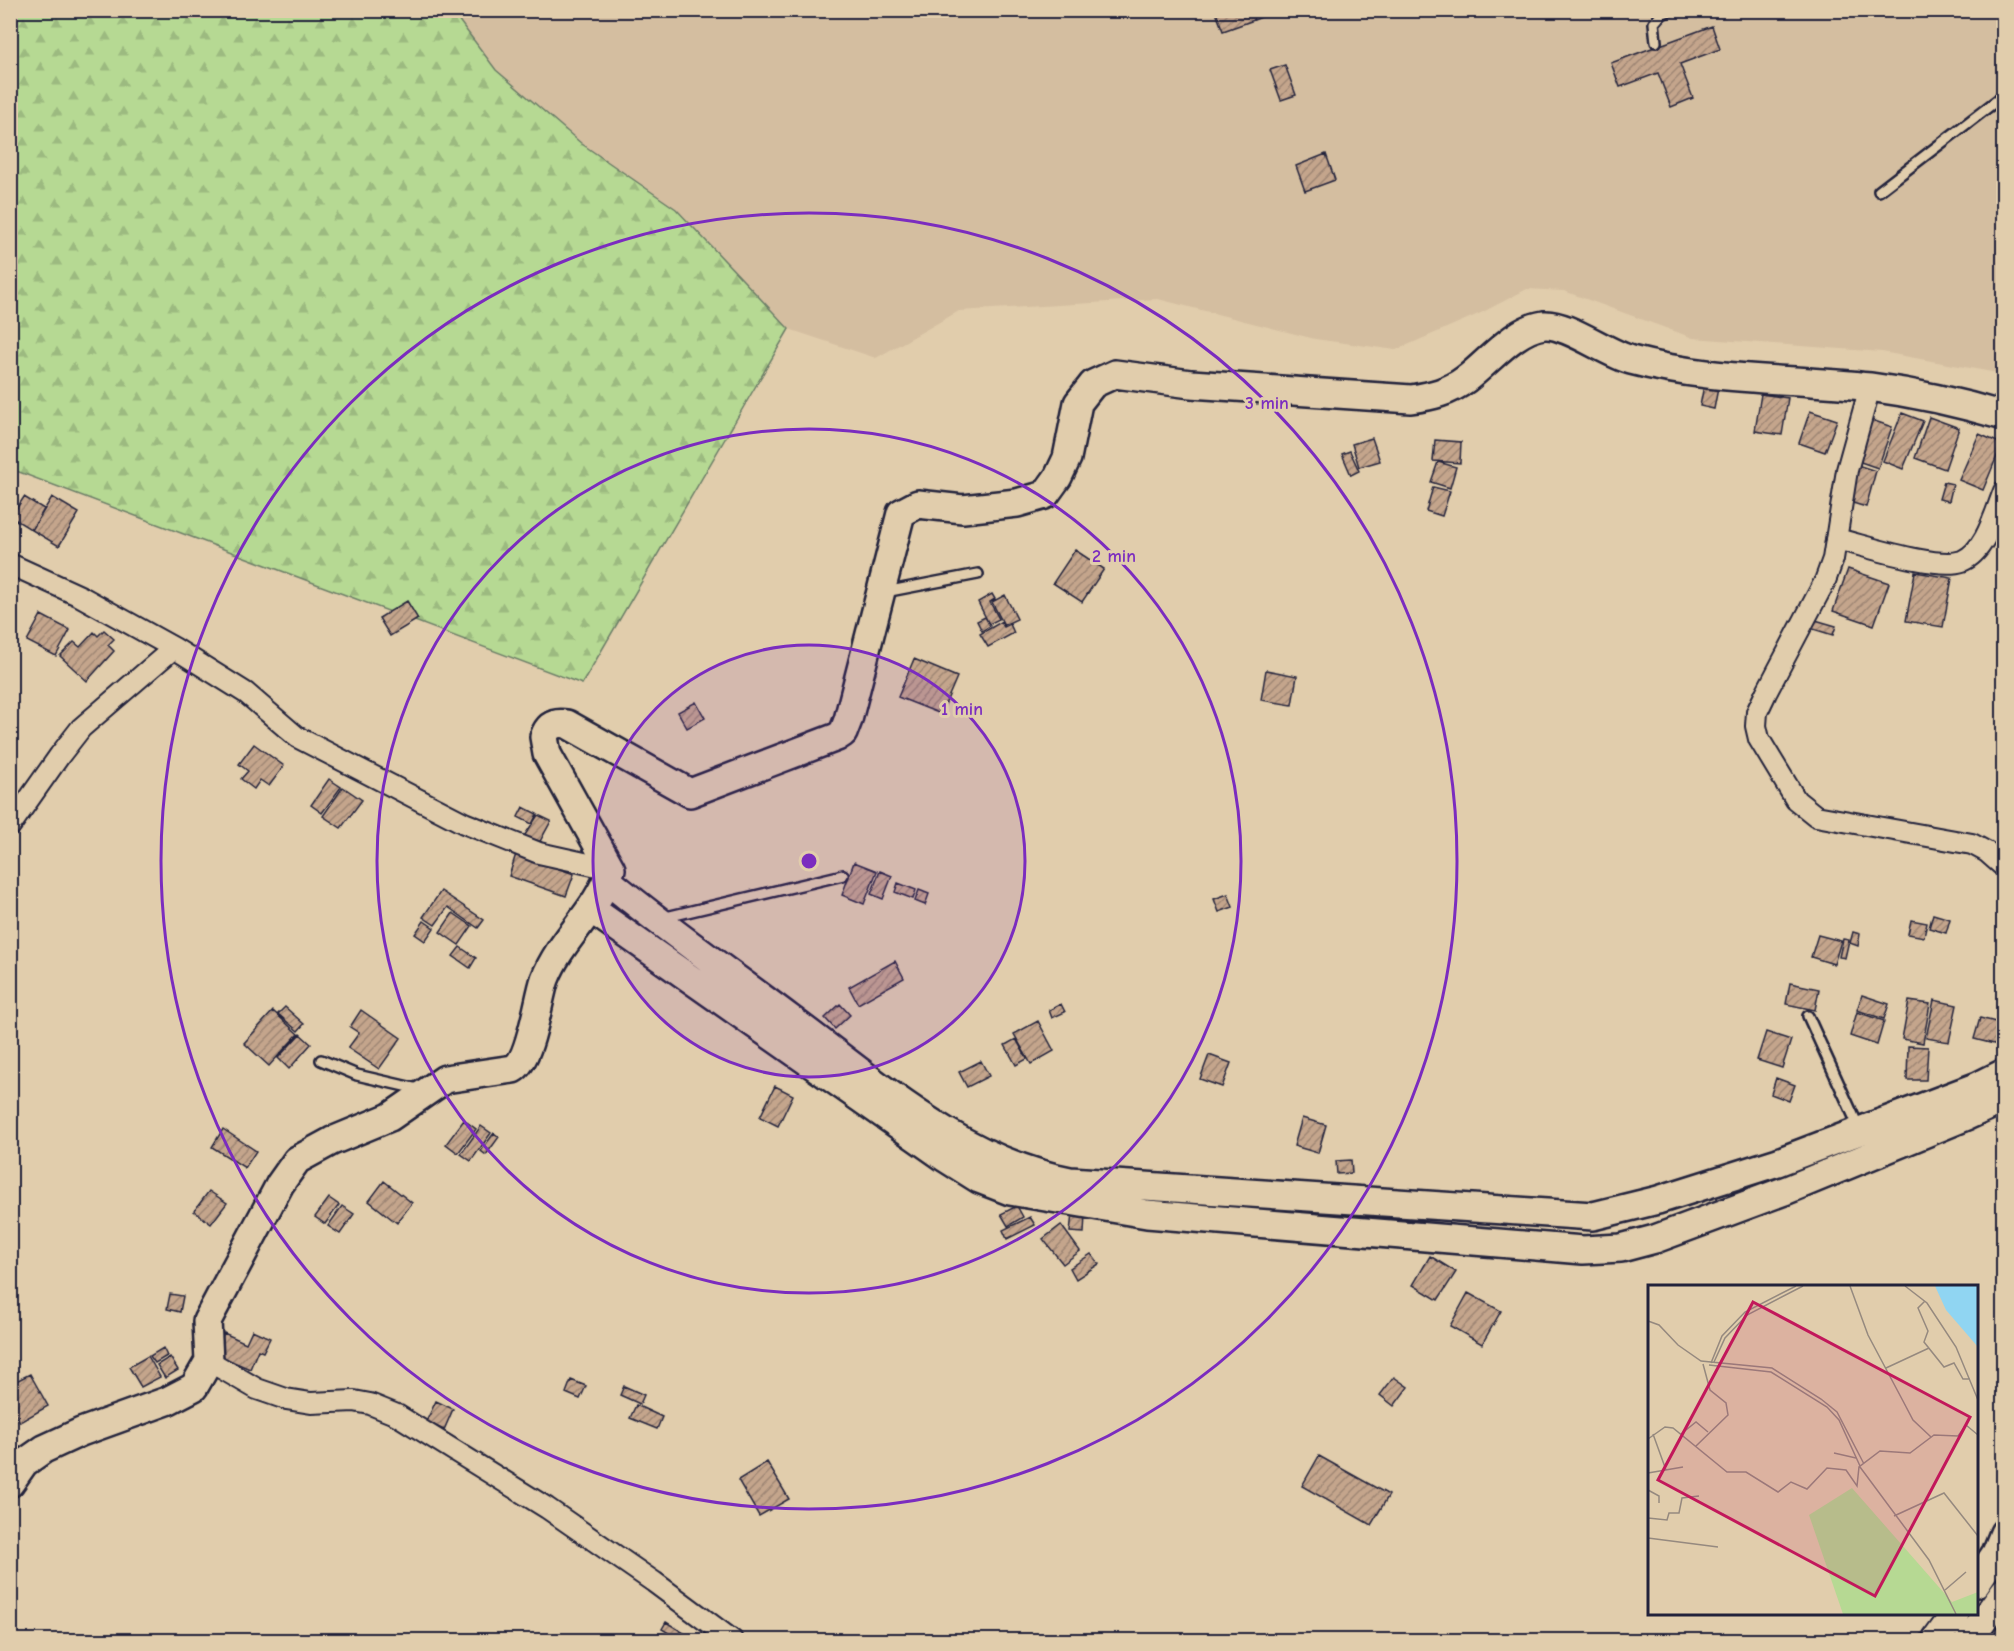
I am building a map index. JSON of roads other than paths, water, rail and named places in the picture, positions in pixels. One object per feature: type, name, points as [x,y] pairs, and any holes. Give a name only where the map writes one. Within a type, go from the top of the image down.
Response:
[{"type":"street","points":[[2004,416],[1926,395],[1870,387],[1659,366],[1604,350],[1569,331],[1548,325],[1533,328],[1515,339],[1452,388],[1431,396],[1411,399],[1191,384],[1115,374],[1093,384],[1078,403],[1067,458],[1058,477],[1045,495],[1033,500],[985,508],[963,509],[918,504],[906,508],[897,520],[846,727],[837,737],[690,793],[567,724],[558,722],[551,726],[544,737],[547,754],[609,875],[657,919],[935,1126],[995,1160],[1041,1176],[1070,1181],[1153,1188],[1223,1190],[1593,1216],[1647,1203],[1778,1162],[1978,1086],[2004,1073]]},
{"type":"street","points":[[1870,387],[1847,470],[1833,559],[1825,580],[1757,712],[1759,739],[1796,800],[1816,816],[1972,844],[1987,852],[2004,867]]},
{"type":"street","points":[[1836,539],[1937,564],[1962,561],[1975,551],[1990,528],[2004,491]]},
{"type":"street","points":[[10,564],[80,596],[174,648],[246,693],[297,737],[464,823],[539,853],[609,875]]},
{"type":"street","points":[[10,826],[81,728],[174,648]]},
{"type":"street","points":[[10,1483],[24,1463],[44,1449],[81,1432],[167,1401],[194,1387],[209,1360],[207,1321],[291,1167],[332,1141],[390,1117],[451,1077],[517,1067],[526,1051],[540,992],[554,958],[591,909],[609,875]]},
{"type":"street","points":[[591,909],[960,1168],[994,1186],[1010,1191],[1147,1214],[1583,1250],[1621,1248],[1655,1239],[1787,1190],[1967,1116],[2004,1098]]},
{"type":"street","points":[[1778,1162],[1787,1190]]},
{"type":"street","points":[[209,1360],[257,1389],[286,1399],[311,1403],[354,1401],[370,1404],[397,1415],[547,1508],[654,1582],[732,1641]]},
{"type":"street","points":[[1978,1581],[1996,1553],[2004,1533]]},
{"type":"street","points":[[1969,1641],[2004,1592]]},
{"type":"street","points":[[1936,1641],[1954,1615]]},
{"type":"lane","points":[[1656,42],[1654,23],[1662,14],[1671,10]]},
{"type":"lane","points":[[1880,191],[2004,95]]},
{"type":"lane","points":[[1995,104],[2004,111]]},
{"type":"lane","points":[[880,592],[978,574]]},
{"type":"lane","points":[[657,919],[843,875]]},
{"type":"lane","points":[[1808,1016],[1860,1131]]},
{"type":"lane","points":[[321,1060],[357,1075],[427,1092]]}]
